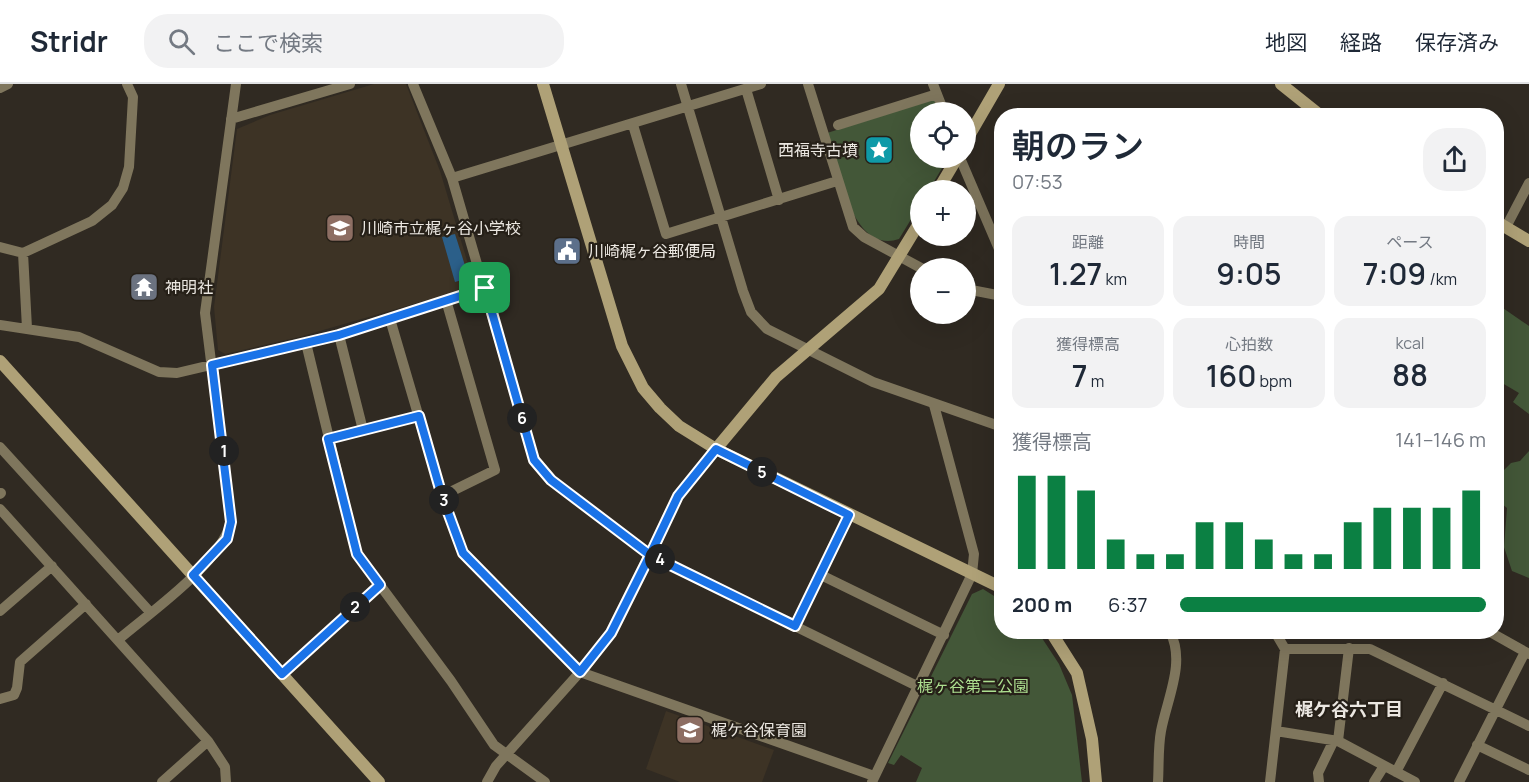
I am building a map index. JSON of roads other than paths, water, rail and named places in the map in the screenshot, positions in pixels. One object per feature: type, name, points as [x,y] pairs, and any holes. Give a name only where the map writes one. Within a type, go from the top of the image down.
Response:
[{"type":"street","points":[[0,88],[8,84]]},
{"type":"street","points":[[0,247],[23,252],[92,221],[112,205],[118,196],[129,167],[133,97],[127,84]]},
{"type":"street","points":[[119,639],[193,575],[227,539],[231,522],[205,313],[236,84]]},
{"type":"street","points":[[231,119],[350,84]]},
{"type":"street","points":[[413,84],[452,178],[534,460],[551,480],[650,555],[917,686]]},
{"type":"street","points":[[543,84],[622,346],[643,388],[679,426],[716,449],[994,584]]},
{"type":"street","points":[[681,84],[751,312],[767,329],[873,382],[994,424]]},
{"type":"street","points":[[452,178],[761,84]]},
{"type":"street","points":[[808,84],[852,227],[864,237],[910,263]]},
{"type":"street","points":[[976,124],[999,84]]},
{"type":"street","points":[[1281,84],[1312,108]]},
{"type":"street","points":[[746,89],[779,200]]},
{"type":"street","points":[[838,124],[935,89]]},
{"type":"street","points":[[633,124],[666,234],[837,181]]},
{"type":"street","points":[[962,168],[994,238]]},
{"type":"street","points":[[1504,222],[1529,183]]},
{"type":"street","points":[[1504,226],[1529,241]]},
{"type":"street","points":[[487,782],[505,756],[580,672],[611,633],[678,496],[776,377],[879,289],[910,240]]},
{"type":"street","points":[[23,252],[27,328]]},
{"type":"street","points":[[0,325],[79,337],[159,372],[177,373],[339,335],[485,288]]},
{"type":"street","points":[[976,291],[994,294]]},
{"type":"street","points":[[442,496],[495,470],[446,300]]},
{"type":"street","points":[[390,319],[442,496],[463,553],[580,672],[873,779],[972,574],[974,554],[934,405]]},
{"type":"street","points":[[339,335],[363,430]]},
{"type":"street","points":[[306,343],[357,554],[451,681],[494,745],[505,756],[544,782]]},
{"type":"street","points":[[0,361],[379,782]]},
{"type":"street","points":[[328,439],[419,416]]},
{"type":"street","points":[[0,447],[150,612]]},
{"type":"street","points":[[0,509],[119,639],[208,741],[225,767],[226,782]]},
{"type":"street","points":[[795,626],[849,515]]},
{"type":"street","points":[[0,611],[52,566]]},
{"type":"street","points":[[821,575],[944,635]]},
{"type":"street","points":[[282,674],[380,585]]},
{"type":"street","points":[[0,699],[14,695],[20,662],[86,604]]},
{"type":"street","points":[[1055,639],[1077,673],[1092,739],[1096,782]]},
{"type":"street","points":[[1158,782],[1161,731],[1176,672],[1174,639]]},
{"type":"street","points":[[1270,782],[1285,648],[1279,639]]},
{"type":"street","points":[[1459,782],[1527,653],[1503,639]]},
{"type":"street","points":[[1285,648],[1370,649],[1496,708],[1529,726]]},
{"type":"street","points":[[1319,782],[1318,772],[1336,740],[1349,648]]},
{"type":"street","points":[[1396,772],[1443,683]]},
{"type":"street","points":[[1276,731],[1336,740],[1415,782]]},
{"type":"street","points":[[162,782],[208,741]]},
{"type":"street","points":[[1478,745],[1529,770]]},
{"type":"street","points":[[1374,782],[1384,766]]},
{"type":"water","points":[[455,234],[469,278],[455,282],[442,237]]},
{"type":"place","name":"西福寺古墳","points":[[879,150]]},
{"type":"place","name":"川崎市立梶ヶ谷小学校","points":[[340,228]]},
{"type":"place","name":"川崎梶ヶ谷郵便局","points":[[567,251]]},
{"type":"place","name":"神明社","points":[[144,287]]},
{"type":"place","name":"梶ケ谷保育園","points":[[690,730]]},
{"type":"district","name":"梶ケ谷六丁目","points":[[1349,710]]},
{"type":"park label","name":"梶ヶ谷第二公園","points":[[973,686]]}]
